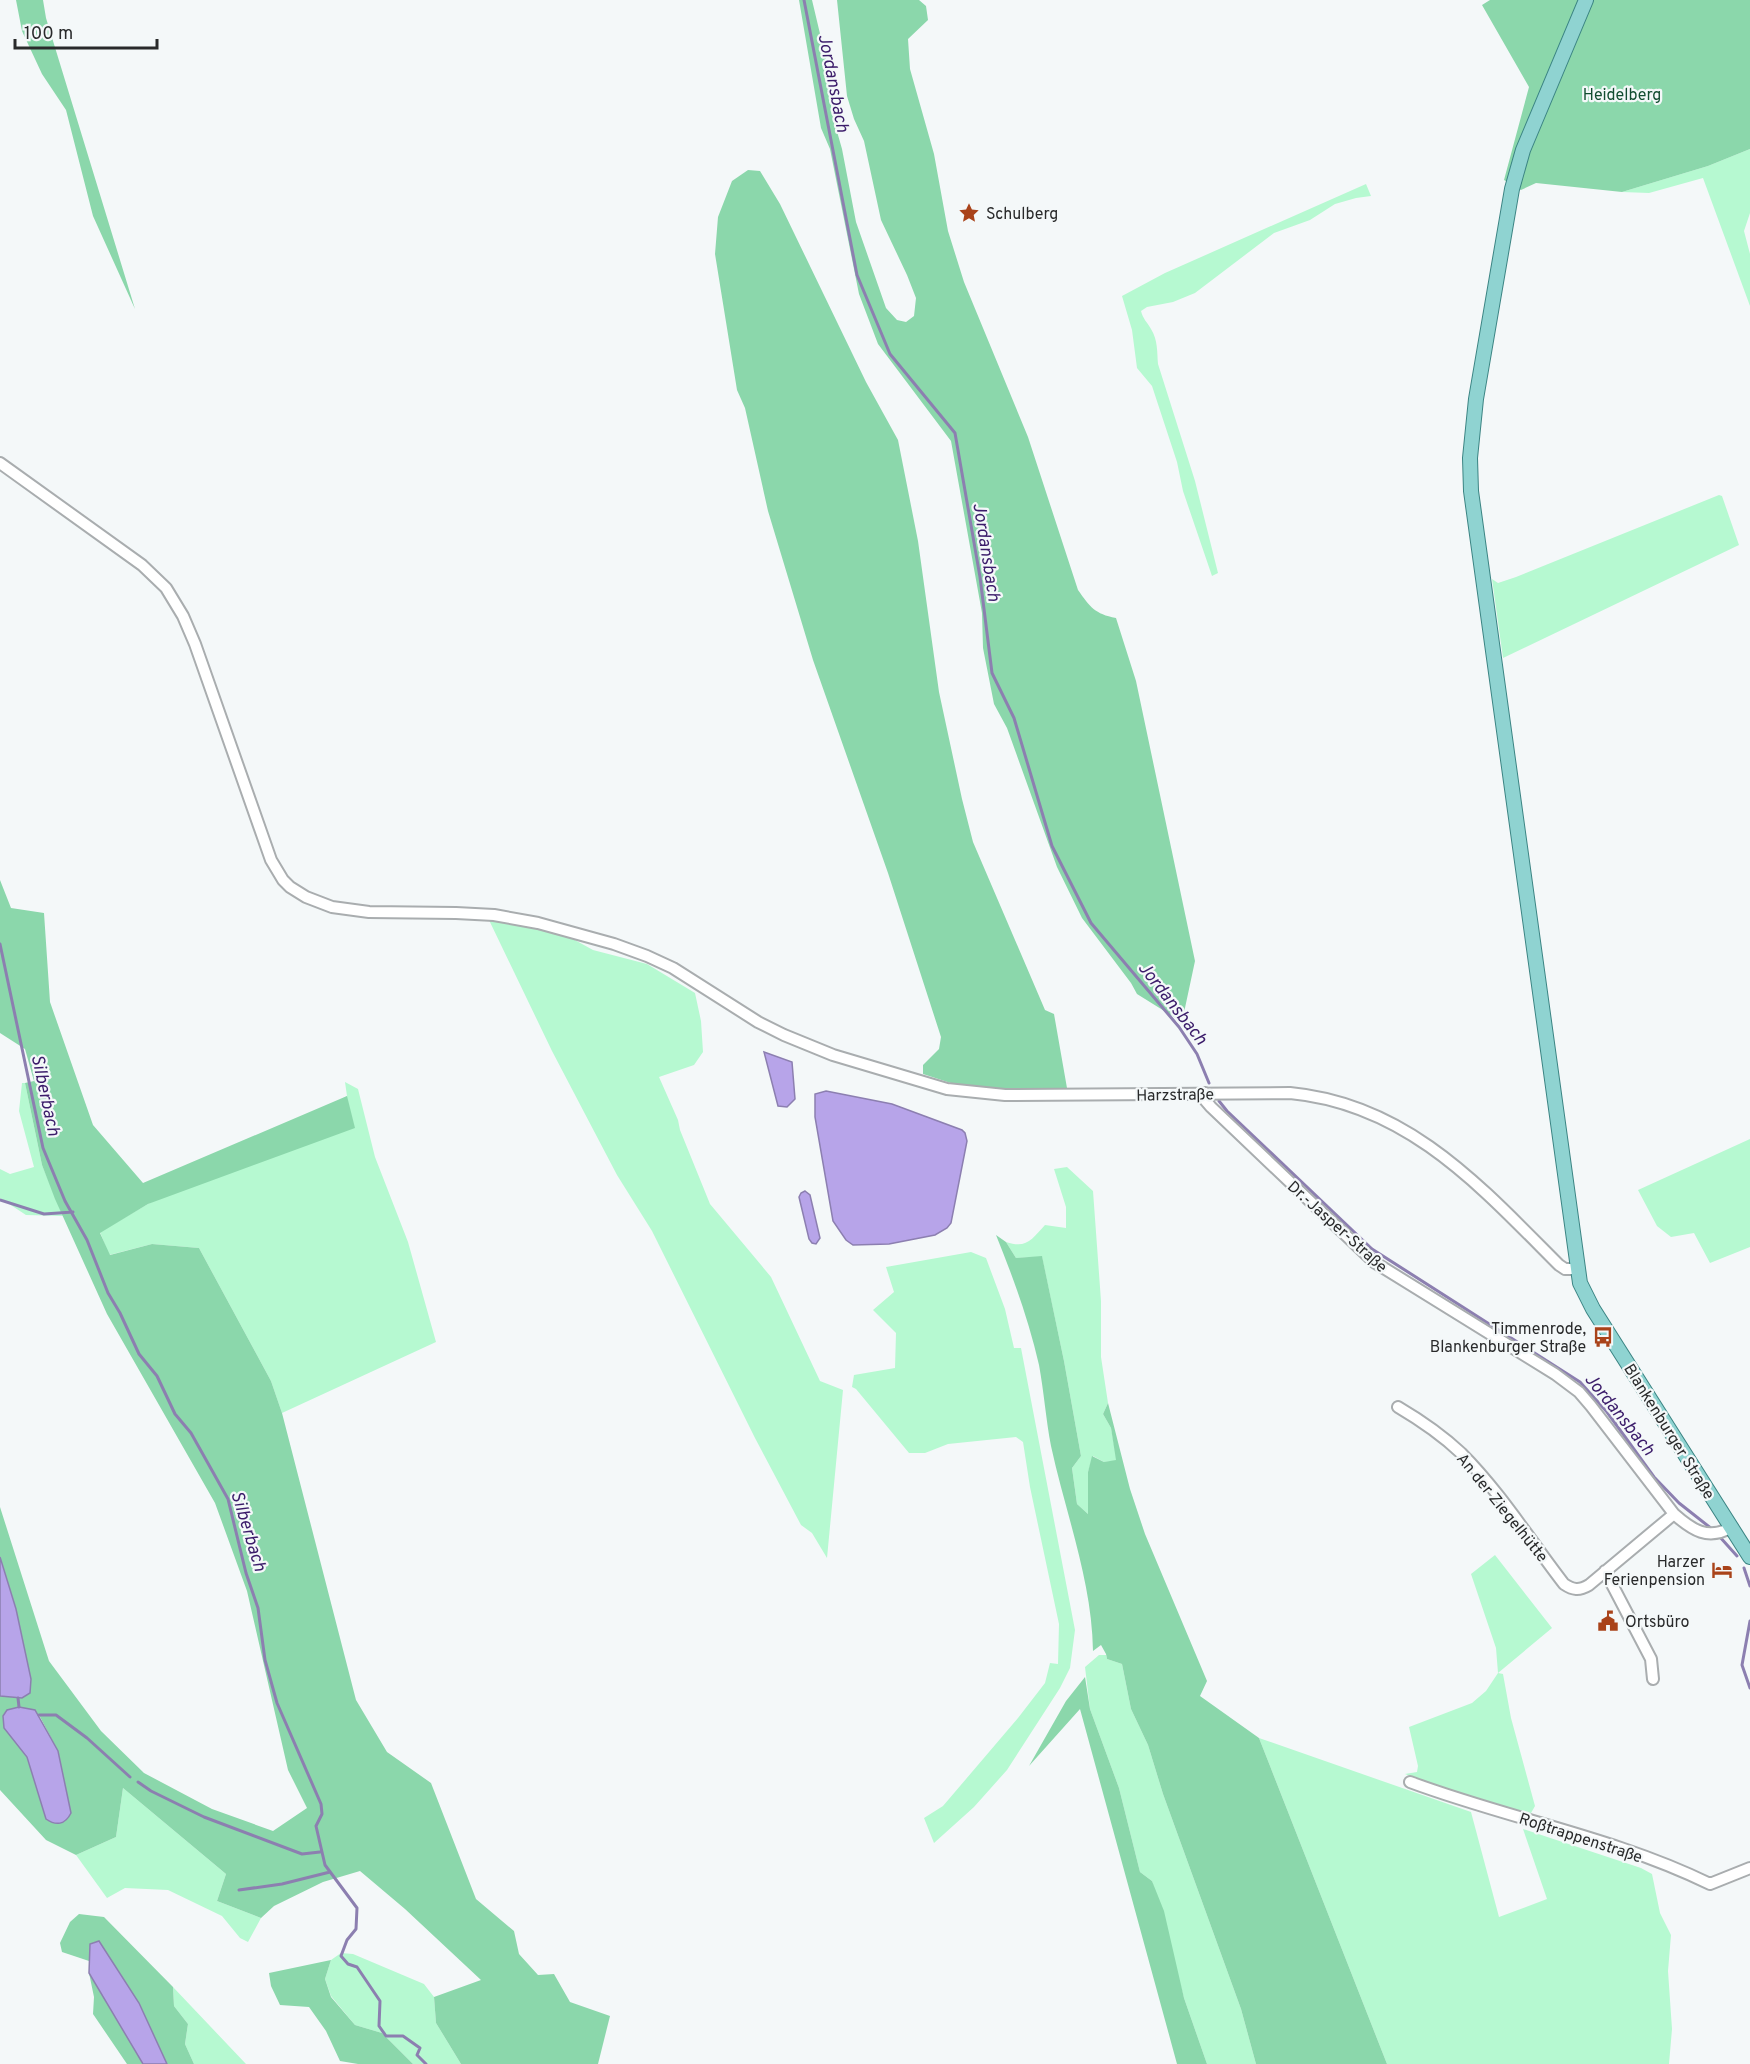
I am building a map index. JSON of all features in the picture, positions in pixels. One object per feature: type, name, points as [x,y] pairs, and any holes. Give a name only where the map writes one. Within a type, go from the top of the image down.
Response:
[{"type":"main road","name":"Blankenburger Straße","points":[[1586,0],[1523,150],[1512,189],[1476,399],[1470,458],[1471,491],[1580,1283],[1593,1309],[1728,1529],[1750,1557]]},
{"type":"street","name":"Harzstraße","points":[[0,463],[141,565],[166,588],[183,616],[195,644],[265,846],[283,879],[298,892],[318,902],[346,909],[390,913],[494,915],[577,933],[623,947],[660,962],[771,1029],[807,1045],[947,1089],[1005,1095],[1290,1093],[1315,1095],[1346,1102],[1401,1128],[1440,1154],[1490,1196],[1559,1265],[1565,1269],[1578,1269]]},
{"type":"street","name":"Dr.-Jasper-Straße","points":[[1205,1093],[1206,1100],[1211,1107],[1374,1262],[1555,1374],[1579,1392],[1674,1514],[1688,1527],[1695,1531],[1710,1533],[1728,1529]]},
{"type":"street","name":"An der Ziegelhütte","points":[[1398,1407],[1444,1438],[1475,1468],[1499,1496],[1564,1584],[1571,1588],[1582,1588],[1674,1514]]},
{"type":"street","points":[[1605,1571],[1651,1659],[1653,1678]]},
{"type":"street","name":"Roßtrappenstraße","points":[[1410,1782],[1457,1800],[1622,1848],[1710,1884],[1750,1868]]},
{"type":"green space","points":[[16,0],[43,0],[46,18],[135,309],[93,216],[66,110],[42,74],[22,31]]},
{"type":"green space","points":[[799,0],[812,0],[826,59],[832,114],[842,149],[856,222],[886,308],[897,320],[906,322],[914,316],[916,298],[881,220],[864,141],[847,96],[837,0],[919,0],[926,6],[928,20],[908,39],[910,69],[934,154],[948,231],[964,282],[1028,437],[1078,590],[1094,609],[1116,618],[1136,681],[1195,961],[1182,1022],[1137,994],[1082,918],[1057,867],[1007,728],[994,704],[983,648],[982,613],[951,441],[878,344],[859,294],[830,149],[821,128]]},
{"type":"green space","name":"Heidelberg","points":[[1490,0],[1750,0],[1750,149],[1708,166],[1622,192],[1536,183],[1521,190],[1504,180],[1529,87],[1482,5]]},
{"type":"green space","points":[[1750,149],[1750,213],[1744,231],[1750,254],[1750,306],[1703,178],[1649,193],[1622,192],[1708,166]]},
{"type":"green space","points":[[748,170],[760,171],[780,204],[866,382],[898,440],[918,541],[939,692],[973,842],[1045,1010],[1054,1014],[1067,1088],[988,1089],[957,1085],[923,1074],[923,1065],[939,1049],[941,1037],[888,873],[813,660],[768,511],[745,408],[737,390],[715,254],[718,217],[732,181]]},
{"type":"green space","points":[[1366,184],[1371,196],[1335,204],[1310,220],[1274,233],[1195,293],[1173,302],[1147,307],[1141,311],[1155,337],[1158,364],[1195,481],[1218,573],[1212,576],[1183,491],[1177,462],[1152,386],[1137,368],[1132,330],[1122,296],[1165,273]]},
{"type":"green space","points":[[1719,495],[1722,496],[1739,545],[1503,658],[1492,579],[1498,583],[1516,577]]},
{"type":"green space","points":[[0,880],[11,908],[44,913],[50,1002],[93,1125],[143,1183],[347,1096],[355,1128],[148,1204],[100,1233],[110,1255],[152,1244],[199,1248],[271,1381],[282,1413],[356,1700],[387,1752],[431,1783],[476,1899],[514,1931],[519,1954],[538,1975],[554,1974],[570,2002],[610,2016],[598,2064],[461,2064],[436,2023],[434,1997],[481,1980],[405,1909],[360,1871],[323,1882],[274,1906],[261,1918],[217,1901],[226,1874],[123,1788],[116,1837],[76,1855],[46,1840],[0,1790],[0,1696],[22,1698],[31,1679],[16,1609],[0,1557],[0,1507],[49,1661],[101,1731],[144,1773],[212,1809],[273,1831],[307,1808],[288,1770],[247,1591],[215,1503],[107,1314],[42,1165],[25,1083],[34,1081],[25,1049],[0,1033]],"holes":[[[39,1715],[58,1751],[71,1813],[46,1819],[27,1757]]]},
{"type":"green space","points":[[489,920],[537,928],[573,939],[593,950],[647,964],[695,993],[701,1021],[703,1052],[694,1065],[659,1077],[710,1204],[771,1277],[820,1381],[843,1390],[827,1558],[812,1533],[801,1525],[652,1231],[617,1175],[552,1051]]},
{"type":"green space","points":[[345,1082],[358,1089],[375,1157],[408,1242],[436,1342],[282,1413],[271,1381],[199,1248],[152,1244],[109,1255],[100,1232],[347,1096]]},
{"type":"green space","points":[[22,1083],[25,1083],[42,1165],[63,1216],[26,1215],[0,1198],[0,1169],[10,1174],[34,1167],[19,1111]]},
{"type":"green space","points":[[1750,1139],[1750,1247],[1710,1263],[1694,1233],[1671,1237],[1657,1226],[1638,1190]]},
{"type":"green space","points":[[1067,1167],[1093,1191],[1101,1301],[1101,1357],[1108,1403],[1103,1414],[1111,1428],[1117,1461],[1104,1462],[1093,1456],[1088,1472],[1088,1514],[1077,1504],[1072,1468],[1081,1456],[1042,1257],[1016,1258],[1006,1242],[1024,1243],[1045,1225],[1066,1228],[1066,1207],[1054,1169]]},
{"type":"green space","points":[[996,1235],[1006,1242],[1016,1258],[1042,1256],[1081,1456],[1072,1468],[1077,1504],[1088,1514],[1088,1472],[1092,1456],[1104,1462],[1116,1460],[1111,1428],[1103,1414],[1108,1403],[1130,1489],[1145,1534],[1207,1681],[1200,1696],[1259,1738],[1387,2064],[1256,2064],[1241,2009],[1163,1794],[1148,1745],[1131,1709],[1122,1664],[1107,1659],[1101,1645],[1093,1651],[1088,1599],[1051,1446],[1039,1365],[1020,1299]]},
{"type":"green space","points":[[971,1252],[986,1258],[1005,1309],[1014,1348],[1021,1348],[1075,1630],[1070,1668],[1060,1688],[1007,1770],[974,1807],[934,1843],[924,1818],[943,1806],[1018,1718],[1045,1683],[1050,1663],[1058,1664],[1059,1624],[1030,1487],[1023,1442],[1016,1437],[948,1444],[925,1453],[909,1453],[852,1387],[854,1375],[895,1368],[896,1333],[873,1310],[894,1292],[886,1267]]},
{"type":"green space","points":[[1495,1555],[1552,1628],[1498,1673],[1496,1648],[1471,1574]]},
{"type":"green space","points":[[1099,1655],[1106,1655],[1107,1659],[1122,1664],[1131,1709],[1148,1745],[1163,1794],[1241,2009],[1256,2064],[1207,2064],[1184,1998],[1152,1881],[1140,1872],[1119,1788],[1090,1709],[1085,1667]]},
{"type":"green space","points":[[1498,1673],[1503,1674],[1511,1718],[1535,1806],[1531,1813],[1474,1800],[1405,1774],[1417,1772],[1418,1766],[1409,1727],[1472,1703],[1486,1691]]},
{"type":"green space","points":[[1085,1677],[1090,1709],[1119,1788],[1140,1872],[1152,1881],[1164,1911],[1184,1998],[1207,2064],[1177,2064],[1080,1709],[1029,1766],[1066,1701]]},
{"type":"green space","points":[[1259,1738],[1471,1812],[1499,1917],[1547,1899],[1523,1829],[1641,1868],[1652,1874],[1660,1913],[1671,1935],[1668,1971],[1672,2029],[1669,2064],[1387,2064]]},
{"type":"green space","points":[[123,1788],[226,1874],[217,1901],[261,1918],[248,1942],[240,1938],[222,1916],[168,1890],[125,1888],[107,1898],[76,1855],[116,1837]]},
{"type":"green space","points":[[79,1914],[104,1917],[173,1987],[174,2006],[188,2024],[185,2044],[194,2064],[167,2064],[139,2003],[90,1944],[89,1961],[62,1952],[60,1943],[70,1922]]},
{"type":"green space","points":[[341,1953],[353,1954],[424,1984],[434,1997],[436,2023],[461,2064],[413,2064],[382,2033],[355,2025],[331,1996],[325,1979],[331,1960]]},
{"type":"green space","points":[[331,1960],[325,1979],[331,1997],[355,2025],[382,2033],[413,2064],[358,2064],[340,2061],[326,2031],[309,2007],[280,2005],[271,1986],[269,1973]]},
{"type":"green space","points":[[89,1973],[143,2064],[127,2064],[93,2014],[94,1997]]},
{"type":"green space","points":[[173,1987],[246,2064],[194,2064],[185,2044],[188,2024],[174,2006]]},
{"type":"shaded area","points":[[764,1052],[792,1062],[795,1099],[787,1107],[778,1106]]},
{"type":"shaded area","points":[[826,1091],[892,1104],[965,1133],[967,1141],[951,1223],[947,1228],[935,1235],[889,1244],[853,1245],[846,1240],[833,1221],[815,1117],[815,1094]]},
{"type":"shaded area","points":[[805,1191],[810,1195],[820,1238],[816,1244],[809,1239],[799,1197]]},
{"type":"shaded area","points":[[0,1557],[16,1609],[31,1679],[30,1693],[22,1698],[0,1696]]},
{"type":"shaded area","points":[[19,1707],[35,1710],[58,1751],[71,1813],[63,1822],[53,1823],[46,1819],[27,1757],[4,1728],[3,1716],[7,1710]]},
{"type":"shaded area","points":[[99,1941],[139,2003],[167,2064],[143,2064],[89,1973],[90,1944]]},
{"type":"waterway","name":"Jordansbach","points":[[804,0],[857,275],[890,354],[955,433],[980,577],[992,673],[1014,718],[1052,846],[1091,923],[1179,1027],[1197,1054],[1209,1083]]},
{"type":"waterway","name":"Silberbach","points":[[0,944],[43,1148],[65,1201],[87,1240],[108,1293],[139,1354],[157,1376],[175,1414],[191,1433],[228,1499],[246,1573],[258,1608],[265,1660],[277,1703],[321,1804],[322,1814],[316,1826],[325,1865],[357,1908],[356,1929],[347,1940],[341,1956],[348,1964],[357,1967],[380,2001],[379,2026],[386,2036],[403,2036],[420,2048],[417,2055],[426,2064]]},
{"type":"waterway","name":"Jordansbach","points":[[1219,1101],[1372,1249],[1580,1382],[1607,1412],[1654,1477],[1679,1503],[1712,1529]]},
{"type":"waterway","points":[[0,1200],[44,1214],[73,1212]]},
{"type":"waterway","name":"Jordansbach","points":[[1719,1536],[1737,1556]]},
{"type":"waterway","name":"Jordansbach","points":[[1744,1568],[1750,1586]]},
{"type":"waterway","name":"Jordansbach","points":[[1750,1621],[1742,1665],[1750,1688]]},
{"type":"waterway","points":[[18,1698],[19,1707]]},
{"type":"waterway","points":[[39,1715],[56,1715],[87,1738],[130,1777]]},
{"type":"waterway","points":[[138,1782],[151,1791],[204,1817],[302,1854],[320,1852]]},
{"type":"waterway","points":[[239,1890],[282,1884],[330,1872]]},
{"type":"place","name":"Schulberg","points":[[969,213]]},
{"type":"place","name":"Timmenrode, Blankenburger Straße","points":[[1603,1337]]},
{"type":"place","name":"Harzer Ferienpension","points":[[1722,1570]]},
{"type":"place","name":"Ortsbüro","points":[[1608,1621]]}]
